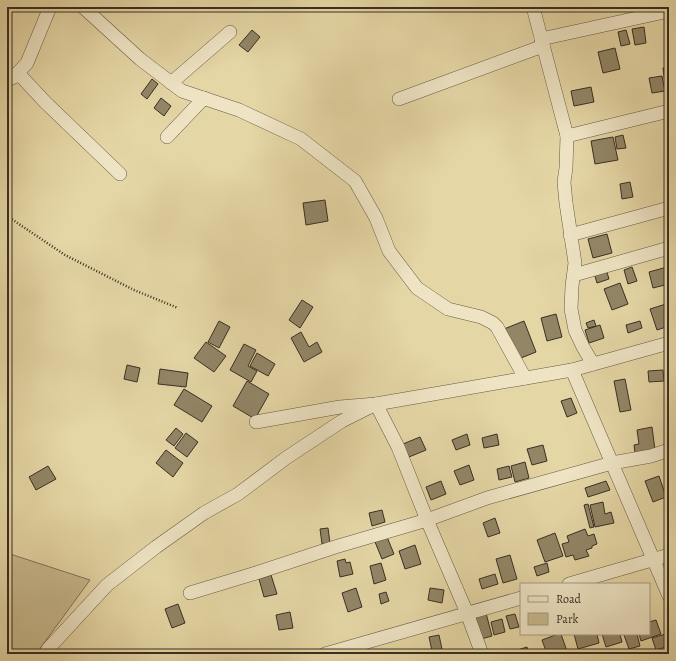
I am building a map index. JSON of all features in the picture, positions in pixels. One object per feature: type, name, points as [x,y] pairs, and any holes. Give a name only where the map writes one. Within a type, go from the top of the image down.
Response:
[{"type":"street","points":[[7,80],[14,77],[27,63],[50,7]]},
{"type":"street","points":[[84,7],[140,59],[182,91],[239,110],[301,139],[355,180],[376,218],[389,251],[417,288],[448,309],[481,318],[493,323],[497,327],[525,378]]},
{"type":"street","points":[[533,7],[567,136],[564,182],[575,264],[570,310],[575,330],[593,364]]},
{"type":"street","points":[[399,99],[542,43],[669,11]]},
{"type":"street","points":[[171,83],[230,32]]},
{"type":"street","points":[[18,72],[45,102],[120,174]]},
{"type":"street","points":[[167,137],[204,98]]},
{"type":"street","points":[[567,136],[669,111]]},
{"type":"street","points":[[570,235],[669,208]]},
{"type":"street","points":[[574,275],[669,248]]},
{"type":"street","points":[[256,422],[340,407],[376,404],[572,370],[669,344]]},
{"type":"street","points":[[572,370],[669,596]]},
{"type":"street","points":[[376,404],[398,447],[426,520],[467,613],[482,654]]},
{"type":"street","points":[[45,654],[107,585],[156,547],[204,513],[238,494],[286,458],[342,421],[376,404]]},
{"type":"street","points":[[190,593],[256,573],[335,546],[426,520],[487,498],[612,463],[651,456],[669,450]]},
{"type":"street","points":[[572,583],[669,555]]},
{"type":"street","points":[[325,654],[520,598]]},
{"type":"path","points":[[7,216],[65,255],[134,290],[178,308]]},
{"type":"green space","points":[[7,553],[90,580],[36,654],[7,654]]},
{"type":"building","points":[[644,27],[646,43],[635,45],[632,29]]},
{"type":"building","points":[[252,30],[260,37],[248,52],[239,45]]},
{"type":"building","points":[[626,30],[630,44],[621,46],[618,32]]},
{"type":"building","points":[[615,48],[620,69],[603,73],[598,52]]},
{"type":"building","points":[[669,67],[669,91],[666,91],[663,68]]},
{"type":"building","points":[[662,76],[665,91],[652,93],[649,78]]},
{"type":"building","points":[[152,79],[158,84],[147,99],[141,94]]},
{"type":"building","points":[[591,87],[594,102],[574,106],[571,91]]},
{"type":"building","points":[[161,98],[171,106],[164,116],[154,108]]},
{"type":"building","points":[[623,135],[626,148],[617,149],[615,137]]},
{"type":"building","points":[[613,137],[618,160],[595,164],[591,141]]},
{"type":"building","points":[[630,182],[633,197],[622,199],[620,184]]},
{"type":"building","points":[[325,200],[328,221],[306,225],[303,203]]},
{"type":"building","points":[[607,234],[612,253],[593,258],[588,239]]},
{"type":"building","points":[[632,267],[637,281],[628,284],[624,270]]},
{"type":"building","points":[[667,267],[669,284],[653,288],[649,272]]},
{"type":"building","points":[[606,269],[609,279],[597,283],[594,273]]},
{"type":"building","points":[[620,283],[628,304],[612,310],[604,289]]},
{"type":"building","points":[[302,300],[313,307],[300,328],[289,320]]},
{"type":"building","points":[[666,304],[669,312],[669,326],[657,330],[650,309]]},
{"type":"building","points":[[556,314],[562,337],[547,341],[541,318]]},
{"type":"building","points":[[594,320],[596,326],[588,328],[586,323]]},
{"type":"building","points":[[219,321],[230,327],[219,348],[208,342]]},
{"type":"building","points":[[524,321],[536,352],[516,360],[504,329]]},
{"type":"building","points":[[640,321],[642,328],[628,333],[626,325]]},
{"type":"building","points":[[600,325],[604,338],[589,343],[585,330]]},
{"type":"building","points":[[301,332],[309,347],[317,342],[322,352],[304,362],[291,338]]},
{"type":"building","points":[[206,342],[226,356],[214,372],[194,358]]},
{"type":"building","points":[[244,344],[256,350],[248,366],[257,371],[251,382],[230,370]]},
{"type":"building","points":[[257,353],[275,364],[268,376],[250,366]]},
{"type":"building","points":[[127,365],[140,368],[137,382],[124,379]]},
{"type":"building","points":[[160,369],[188,373],[186,387],[158,384]]},
{"type":"building","points":[[663,370],[664,381],[649,382],[648,371]]},
{"type":"building","points":[[625,379],[631,410],[620,412],[614,381]]},
{"type":"building","points":[[247,381],[269,394],[255,419],[233,406]]},
{"type":"building","points":[[184,389],[212,406],[202,422],[174,405]]},
{"type":"building","points":[[571,398],[577,413],[567,417],[561,401]]},
{"type":"building","points":[[652,427],[655,450],[635,453],[634,445],[639,444],[637,430]]},
{"type":"building","points":[[176,428],[183,434],[174,446],[166,440]]},
{"type":"building","points":[[186,433],[198,442],[187,457],[175,448]]},
{"type":"building","points":[[467,434],[470,445],[456,450],[452,440]]},
{"type":"building","points":[[497,434],[499,445],[484,448],[482,438]]},
{"type":"building","points":[[420,437],[426,450],[409,457],[403,444]]},
{"type":"building","points":[[543,445],[547,461],[532,465],[527,449]]},
{"type":"building","points":[[166,450],[183,463],[173,477],[156,463]]},
{"type":"building","points":[[525,462],[529,478],[515,482],[511,466]]},
{"type":"building","points":[[469,465],[474,480],[460,485],[454,471]]},
{"type":"building","points":[[48,466],[56,479],[36,490],[29,477]]},
{"type":"building","points":[[509,466],[512,477],[499,480],[497,469]]},
{"type":"building","points":[[659,476],[666,497],[653,502],[645,481]]},
{"type":"building","points":[[441,481],[446,494],[431,500],[426,487]]},
{"type":"building","points":[[606,481],[610,490],[588,497],[585,488]]},
{"type":"building","points":[[603,502],[605,514],[611,512],[614,523],[595,527],[590,505]]},
{"type":"building","points":[[588,504],[594,527],[590,528],[584,505]]},
{"type":"building","points":[[382,510],[385,522],[372,526],[369,513]]},
{"type":"building","points":[[495,518],[500,533],[488,537],[483,523]]},
{"type":"building","points":[[328,528],[330,543],[322,544],[320,529]]},
{"type":"building","points":[[585,529],[588,536],[594,534],[597,544],[586,550],[589,556],[575,560],[573,555],[566,557],[562,544],[569,542],[567,536]]},
{"type":"building","points":[[555,533],[563,556],[545,562],[537,540]]},
{"type":"building","points":[[387,537],[394,554],[382,559],[375,542]]},
{"type":"building","points":[[415,545],[421,564],[405,569],[399,551]]},
{"type":"building","points":[[510,555],[517,579],[503,583],[496,559]]},
{"type":"building","points":[[345,559],[346,563],[350,562],[353,574],[340,577],[337,561]]},
{"type":"building","points":[[381,563],[386,580],[374,584],[370,566]]},
{"type":"building","points":[[547,563],[549,572],[537,576],[534,567]]},
{"type":"building","points":[[495,574],[498,584],[482,589],[479,579]]},
{"type":"building","points":[[271,575],[277,594],[264,597],[259,579]]},
{"type":"building","points":[[356,588],[362,607],[348,612],[342,593]]},
{"type":"building","points":[[430,588],[444,590],[442,603],[428,600]]},
{"type":"building","points":[[386,592],[389,601],[381,604],[379,594]]},
{"type":"building","points":[[178,604],[185,623],[172,628],[165,609]]},
{"type":"building","points":[[290,612],[293,628],[279,630],[276,615]]},
{"type":"building","points":[[486,613],[492,636],[481,639],[475,615]]},
{"type":"building","points":[[515,614],[519,627],[510,629],[506,616]]},
{"type":"building","points":[[502,619],[505,632],[494,635],[491,622]]},
{"type":"building","points":[[656,620],[661,634],[641,641],[639,635],[650,635],[650,622]]},
{"type":"building","points":[[669,633],[669,646],[656,650],[652,638]]},
{"type":"building","points":[[439,635],[442,649],[432,651],[429,637]]},
{"type":"building","points":[[555,635],[561,635],[568,654],[547,654],[542,640]]},
{"type":"building","points":[[574,635],[597,635],[599,643],[578,649]]},
{"type":"building","points":[[602,635],[620,635],[622,642],[606,647]]},
{"type":"building","points":[[624,635],[637,635],[640,646],[629,649]]},
{"type":"building","points":[[527,647],[529,654],[515,654],[514,651]]}]
